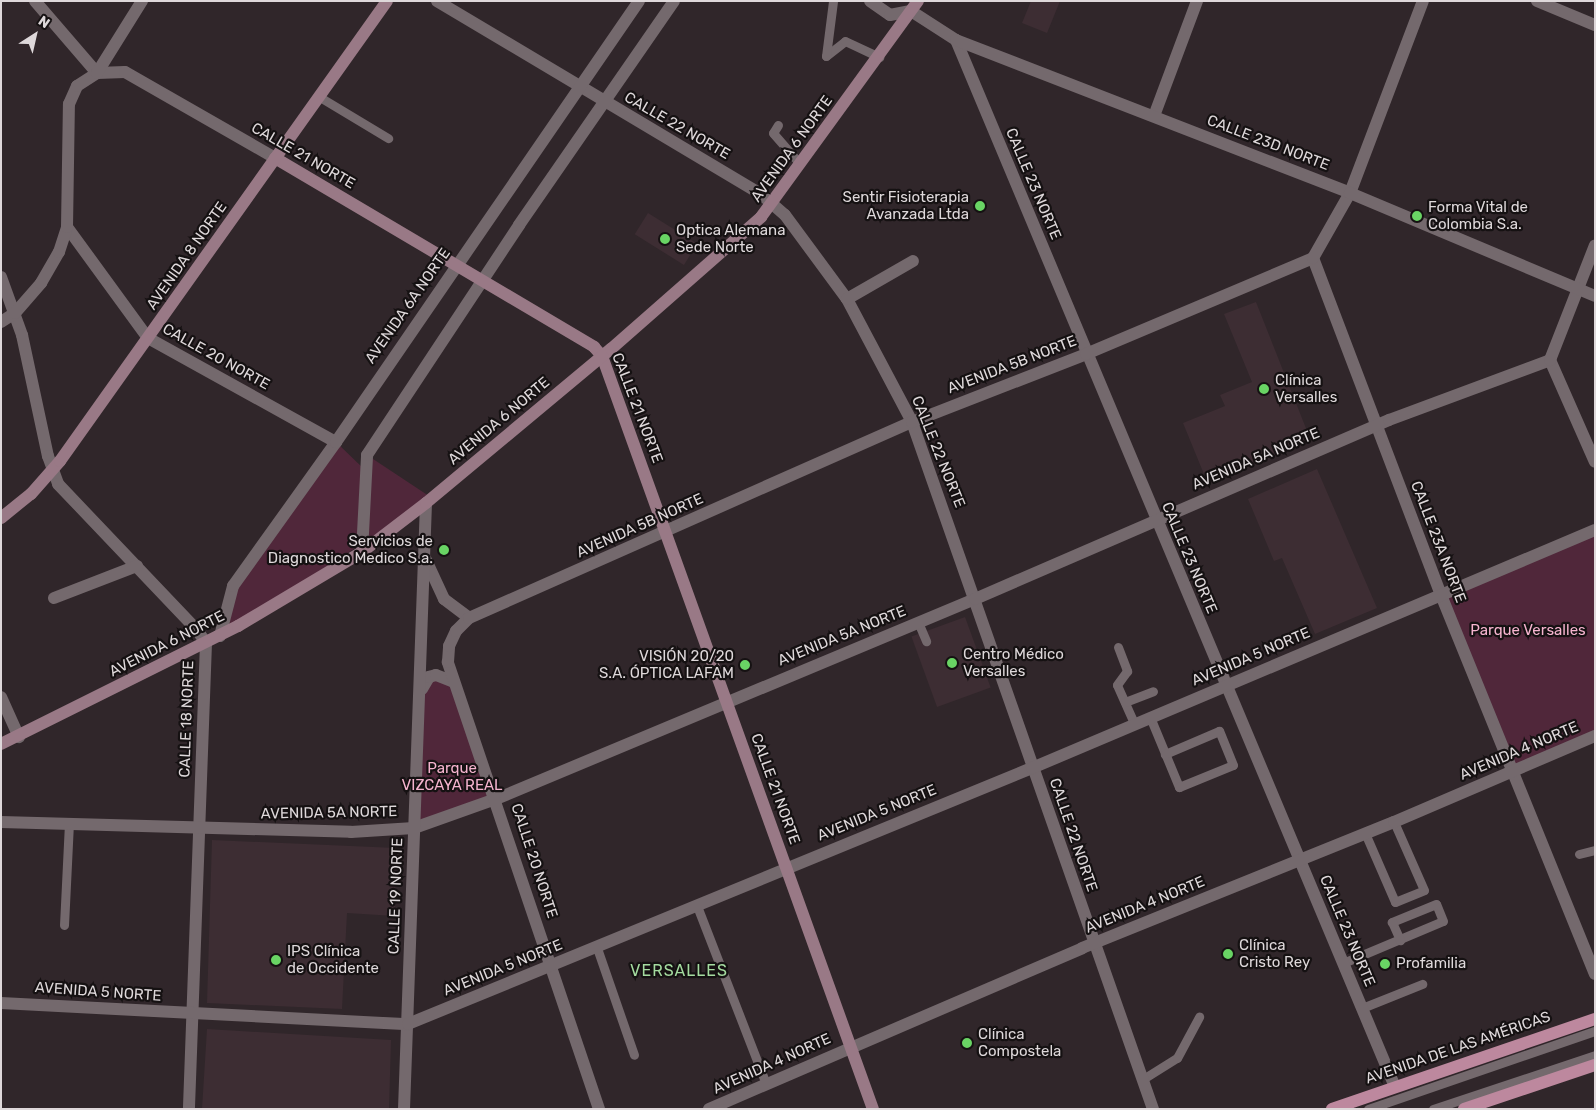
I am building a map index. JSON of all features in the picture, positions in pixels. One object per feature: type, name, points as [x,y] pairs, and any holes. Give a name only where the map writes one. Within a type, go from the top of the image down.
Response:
[{"type":"main road","name":"AVENIDA 8 NORTE","points":[[1,518],[31,494],[52,471],[387,1]]},
{"type":"main road","name":"AVENIDA 6 NORTE","points":[[1,744],[19,737],[220,636],[362,552],[426,504],[602,356],[773,204],[879,57],[913,5]]},
{"type":"main road","name":"CALLE 21 NORTE","points":[[275,158],[594,346],[602,356],[873,1109]]},
{"type":"main road","name":"AVENIDA DE LAS AMÉRICAS","points":[[1332,1109],[1595,1019]]},
{"type":"main road","points":[[1464,1109],[1595,1065]]},
{"type":"street","points":[[35,1],[96,73]]},
{"type":"street","points":[[1,322],[15,313],[50,269],[60,252],[67,227],[69,104],[77,86],[96,73],[142,1]]},
{"type":"street","name":"CALLE 22 NORTE","points":[[437,1],[773,204],[847,299],[912,422],[976,599],[1093,943],[1154,1109]]},
{"type":"street","name":"AVENIDA 6A NORTE","points":[[220,636],[233,586],[532,161],[578,86],[639,1]]},
{"type":"street","points":[[362,552],[367,455],[482,280],[674,1]]},
{"type":"street","points":[[870,1],[890,15],[913,5]]},
{"type":"street","points":[[1154,116],[1197,1]]},
{"type":"street","points":[[1313,258],[1350,193],[1423,1]]},
{"type":"street","points":[[1537,1],[1595,25]]},
{"type":"street","name":"CALLE 23D NORTE","points":[[913,5],[929,23],[956,40],[1350,193],[1595,296]]},
{"type":"street","name":"CALLE 23 NORTE","points":[[956,40],[1086,354],[1395,1087]]},
{"type":"street","name":"CALLE 21 NORTE","points":[[96,73],[125,72],[275,158]]},
{"type":"street","name":"CALLE 20 NORTE","points":[[67,227],[148,338],[336,442]]},
{"type":"street","points":[[1595,245],[1550,360],[1595,462]]},
{"type":"street","name":"AVENIDA 5B NORTE","points":[[448,662],[449,646],[456,631],[468,618],[666,533],[912,422],[1086,354],[1313,258]]},
{"type":"street","name":"CALLE 23A NORTE","points":[[1313,258],[1441,595],[1595,974]]},
{"type":"street","points":[[847,299],[914,262]]},
{"type":"street","name":"CALLE 18 NORTE","points":[[1,277],[15,313],[52,471],[67,494],[197,630],[206,643],[188,1109]]},
{"type":"street","name":"AVENIDA 5A NORTE","points":[[1,822],[351,832],[414,828],[496,799],[726,700],[976,599],[1377,425],[1550,360]]},
{"type":"street","name":"CALLE 19 NORTE","points":[[404,1109],[426,504]]},
{"type":"street","name":"AVENIDA 5 NORTE","points":[[1,1003],[408,1024],[1032,768],[1150,716],[1595,530]]},
{"type":"street","points":[[425,558],[444,599],[468,618]]},
{"type":"street","points":[[54,598],[137,566]]},
{"type":"street","name":"CALLE 20 NORTE","points":[[448,662],[600,1109]]},
{"type":"street","points":[[420,696],[423,683],[429,677],[446,676],[454,682]]},
{"type":"street","points":[[1,697],[19,737]]},
{"type":"street","name":"AVENIDA 4 NORTE","points":[[709,1109],[727,1105],[766,1084],[1093,943],[1394,822],[1595,736]]},
{"type":"lane","points":[[833,1],[826,56],[845,41],[879,57]]},
{"type":"lane","points":[[318,96],[388,138]]},
{"type":"lane","points":[[778,125],[773,133],[800,164]]},
{"type":"lane","points":[[918,622],[926,641]]},
{"type":"lane","points":[[1118,647],[1127,670],[1118,685],[1134,723]]},
{"type":"lane","points":[[1125,702],[1153,691]]},
{"type":"lane","points":[[1150,716],[1165,754],[1179,787],[1233,765],[1220,731],[1165,754]]},
{"type":"lane","points":[[1365,833],[1395,902],[1424,890],[1394,822]]},
{"type":"lane","points":[[64,925],[69,824]]},
{"type":"lane","points":[[1579,854],[1595,850]]},
{"type":"lane","points":[[1343,964],[1400,940],[1443,921],[1436,904],[1392,922],[1400,940]]},
{"type":"lane","points":[[697,906],[766,1084]]},
{"type":"lane","points":[[596,948],[634,1055]]},
{"type":"lane","points":[[1362,1008],[1422,984]]},
{"type":"lane","points":[[1143,1079],[1177,1058],[1199,1017]]},
{"type":"lane","points":[[1368,1109],[1595,1031]]},
{"type":"lane","points":[[1433,1109],[1595,1055]]},
{"type":"shaded area","points":[[1031,1],[1060,1],[1047,33],[1022,23]]},
{"type":"shaded area","name":"Optica Alemana Sede Norte","points":[[648,213],[697,244],[684,265],[635,234]]},
{"type":"shaded area","name":"Clínica Versalles","points":[[1256,302],[1311,441],[1208,484],[1183,423],[1225,406],[1220,395],[1252,382],[1224,314]]},
{"type":"shaded area","points":[[1317,469],[1377,608],[1315,634],[1282,558],[1274,561],[1248,499]]},
{"type":"shaded area","name":"Centro Médico Versalles","points":[[965,617],[991,687],[937,707],[911,636]]},
{"type":"shaded area","name":"IPS Clínica de Occidente","points":[[212,840],[396,848],[395,916],[347,913],[342,1009],[207,1003]]},
{"type":"shaded area","points":[[207,1029],[391,1040],[389,1109],[202,1109]]},
{"type":"green space","points":[[336,442],[365,470],[367,455],[432,498],[220,636],[233,586]]},
{"type":"green space","name":"Parque Versalles","points":[[1595,530],[1595,736],[1514,771],[1441,595]]},
{"type":"green space","name":"Parque VIZCAYA REAL","points":[[446,676],[496,799],[414,828],[423,683]]},
{"type":"place","name":"Sentir Fisioterapia Avanzada Ltda","points":[[980,206]]},
{"type":"place","name":"Forma Vital de Colombia S.a.","points":[[1417,216]]},
{"type":"place","name":"Optica Alemana Sede Norte","points":[[665,239]]},
{"type":"place","name":"Clínica Versalles","points":[[1264,389]]},
{"type":"place","name":"Servicios de Diagnostico Medico S.a.","points":[[444,550]]},
{"type":"place","name":"Centro Médico Versalles","points":[[952,663]]},
{"type":"place","name":"VISIÓN 20/20 S.A. ÓPTICA LAFAM","points":[[745,665]]},
{"type":"place","name":"Clínica Cristo Rey","points":[[1228,954]]},
{"type":"place","name":"IPS Clínica de Occidente","points":[[276,960]]},
{"type":"place","name":"Profamilia","points":[[1385,964]]},
{"type":"place","name":"Clínica Compostela","points":[[967,1043]]},
{"type":"district","name":"VERSALLES","points":[[679,971]]}]
